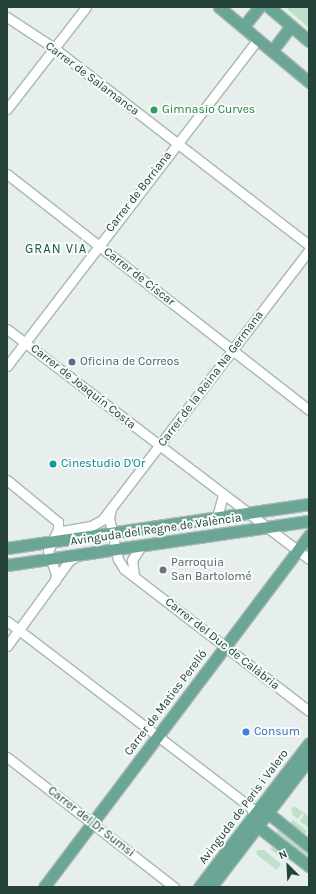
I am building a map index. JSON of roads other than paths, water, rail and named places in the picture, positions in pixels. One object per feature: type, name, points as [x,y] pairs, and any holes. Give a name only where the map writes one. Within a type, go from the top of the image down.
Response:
[{"type":"main road","points":[[219,7],[309,82]]},
{"type":"main road","points":[[243,27],[259,7]]},
{"type":"main road","points":[[269,7],[309,41]]},
{"type":"main road","points":[[272,51],[291,26]]},
{"type":"main road","name":"Avinguda del Regne de València","points":[[7,548],[53,540],[112,533],[309,504]]},
{"type":"main road","name":"Avinguda del Regne de València","points":[[7,565],[309,521]]},
{"type":"main road","name":"Carrer de Maties Perelló","points":[[44,887],[309,535]]},
{"type":"main road","name":"Avinguda de Peris i Valero","points":[[264,810],[309,743]]},
{"type":"main road","name":"Avinguda de Peris i Valero","points":[[199,887],[309,759]]},
{"type":"main road","points":[[264,810],[309,846]]},
{"type":"main road","points":[[255,821],[309,866]]},
{"type":"main road","name":"Avinguda de Peris i Valero","points":[[211,887],[255,821]]},
{"type":"street","points":[[7,109],[86,7]]},
{"type":"street","name":"Carrer de Salamanca","points":[[7,17],[54,48],[309,245]]},
{"type":"street","name":"Carrer de Borriana","points":[[7,366],[98,245],[258,39]]},
{"type":"street","name":"Carrer de Císcar","points":[[7,174],[309,410]]},
{"type":"street","name":"Carrer de la Reina Na Germana","points":[[99,523],[309,250]]},
{"type":"street","name":"Carrer de Joaquín Costa","points":[[7,328],[223,495],[309,559]]},
{"type":"street","points":[[7,480],[56,520],[58,525],[49,548],[50,559],[56,574],[55,581]]},
{"type":"street","points":[[217,517],[223,495]]},
{"type":"street","points":[[112,507],[110,518],[112,533]]},
{"type":"street","name":"Avinguda del Regne de València","points":[[53,540],[62,531],[99,523]]},
{"type":"street","name":"Carrer del Duc de Calàbria","points":[[112,533],[122,566],[309,711]]},
{"type":"street","points":[[135,577],[132,560],[141,546]]},
{"type":"street","points":[[7,646],[71,558],[78,554]]},
{"type":"street","points":[[7,621],[248,805],[252,809],[255,821]]},
{"type":"street","name":"Carrer del Dr Sumsi","points":[[7,757],[174,887]]},
{"type":"place","name":"Gimnasio Curves","points":[[154,110]]},
{"type":"place","name":"Oficina de Correos","points":[[72,362]]},
{"type":"place","name":"Cinestudio D'Or","points":[[53,464]]},
{"type":"place","name":"Parroquia San Bartolomé","points":[[163,570]]},
{"type":"place","name":"Consum","points":[[246,732]]},
{"type":"district","name":"GRAN VIA","points":[[56,249]]}]
